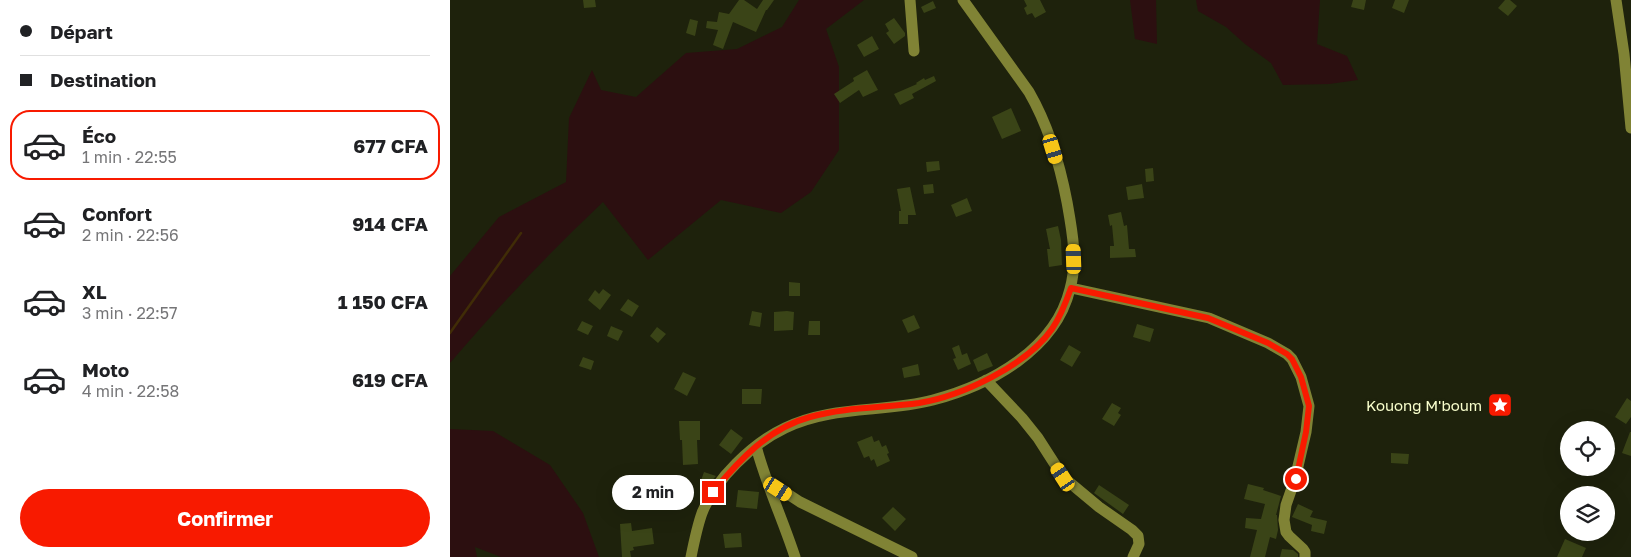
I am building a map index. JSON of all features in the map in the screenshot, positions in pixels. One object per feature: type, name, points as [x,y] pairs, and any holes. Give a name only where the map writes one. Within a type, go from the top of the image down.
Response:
[{"type":"street","points":[[910,0],[914,51]]},
{"type":"street","points":[[691,557],[696,532],[707,502],[730,470],[756,446],[784,428],[810,417],[828,413],[930,401],[986,380],[1017,361],[1038,345],[1051,330],[1063,311],[1071,288],[1074,259],[1073,241],[1064,186],[1053,149],[1037,107],[1029,92],[964,0]]},
{"type":"street","points":[[1616,0],[1624,54],[1631,128]]},
{"type":"street","points":[[1071,288],[1208,318],[1268,343],[1292,359],[1301,377],[1309,406],[1296,479],[1286,505],[1284,520],[1286,532],[1303,549],[1305,557]]},
{"type":"street","points":[[986,380],[1038,438],[1063,477],[1099,508],[1138,536],[1139,544],[1133,557]]},
{"type":"street","points":[[756,446],[773,501],[795,557]]},
{"type":"street","points":[[768,481],[800,502],[912,557]]},
{"type":"shaded area","points":[[799,0],[864,0],[826,29],[839,67],[839,150],[811,192],[781,213],[721,200],[648,260],[603,202],[524,281],[450,363],[450,276],[499,217],[566,182],[569,118],[592,70],[601,90],[636,97],[686,53],[737,49],[782,27]]},
{"type":"shaded area","points":[[1130,0],[1156,0],[1157,44],[1135,39]]},
{"type":"shaded area","points":[[1196,0],[1320,0],[1317,44],[1347,56],[1358,80],[1329,84],[1283,85],[1271,63],[1226,27],[1198,11]]},
{"type":"shaded area","points":[[450,429],[493,431],[550,465],[583,513],[599,557],[501,557],[475,547],[477,557],[450,557]]},
{"type":"building","points":[[583,0],[595,0],[596,7],[584,8]]},
{"type":"building","points":[[739,0],[744,0],[757,9],[763,0],[774,0],[766,10],[756,32],[733,22],[723,49],[713,45],[718,30],[706,28],[707,21],[717,22],[719,12],[729,14]]},
{"type":"building","points":[[1024,0],[1040,0],[1046,12],[1035,18],[1032,13],[1027,15],[1024,8],[1027,6]]},
{"type":"building","points":[[1353,0],[1366,0],[1364,10],[1351,7]]},
{"type":"building","points":[[1395,0],[1409,0],[1404,13],[1392,8]]},
{"type":"building","points":[[1505,0],[1510,0],[1517,6],[1508,16],[1498,8]]},
{"type":"building","points":[[933,1],[936,8],[924,13],[921,7]]},
{"type":"building","points":[[894,18],[905,33],[905,36],[894,44],[886,33],[889,31],[885,24]]},
{"type":"building","points":[[690,19],[698,21],[695,36],[686,33]]},
{"type":"building","points":[[872,36],[879,49],[864,57],[857,45]]},
{"type":"building","points":[[867,70],[878,90],[863,97],[859,90],[840,103],[834,94],[854,81],[853,78]]},
{"type":"building","points":[[934,76],[936,81],[912,94],[914,98],[900,105],[894,94],[917,84],[924,78],[925,80]]},
{"type":"building","points":[[1011,108],[1021,131],[1002,139],[992,117]]},
{"type":"building","points":[[939,161],[940,170],[927,172],[926,162]]},
{"type":"building","points":[[1153,168],[1154,181],[1146,182],[1145,169]]},
{"type":"building","points":[[933,184],[934,193],[924,194],[923,185]]},
{"type":"building","points":[[1142,184],[1144,198],[1128,200],[1126,187]]},
{"type":"building","points":[[910,187],[916,215],[908,215],[908,224],[899,224],[899,211],[901,211],[897,189]]},
{"type":"building","points":[[967,198],[972,211],[956,217],[951,205]]},
{"type":"building","points":[[1121,212],[1124,226],[1127,225],[1129,249],[1135,249],[1136,257],[1110,258],[1110,246],[1114,246],[1112,225],[1110,226],[1108,215]]},
{"type":"building","points":[[1058,226],[1061,240],[1062,265],[1049,267],[1047,249],[1050,249],[1046,229]]},
{"type":"building","points":[[789,282],[800,283],[800,296],[789,296]]},
{"type":"building","points":[[603,289],[611,295],[600,310],[588,300],[595,290],[599,294]]},
{"type":"building","points":[[628,299],[639,306],[632,317],[620,310]]},
{"type":"building","points":[[752,311],[762,313],[760,327],[749,325]]},
{"type":"building","points":[[774,312],[794,312],[793,330],[774,331]]},
{"type":"building","points":[[914,315],[920,328],[908,333],[902,320]]},
{"type":"building","points":[[582,321],[593,326],[588,335],[577,330]]},
{"type":"building","points":[[809,321],[820,321],[820,335],[808,335]]},
{"type":"building","points":[[1137,324],[1154,329],[1150,342],[1133,337]]},
{"type":"building","points":[[611,326],[623,331],[618,341],[607,336]]},
{"type":"building","points":[[657,327],[666,334],[658,343],[650,336]]},
{"type":"building","points":[[959,345],[962,355],[967,353],[971,364],[958,370],[953,359],[956,358],[952,348]]},
{"type":"building","points":[[1069,345],[1081,352],[1072,367],[1060,360]]},
{"type":"building","points":[[987,353],[993,366],[978,372],[973,360]]},
{"type":"building","points":[[583,357],[594,361],[591,370],[579,366]]},
{"type":"building","points":[[918,364],[920,375],[904,378],[902,368]]},
{"type":"building","points":[[683,372],[696,378],[687,396],[674,389]]},
{"type":"building","points":[[742,389],[762,389],[761,404],[742,404]]},
{"type":"building","points":[[1627,398],[1631,401],[1631,417],[1626,424],[1615,417]]},
{"type":"building","points":[[1112,403],[1121,408],[1118,413],[1121,415],[1114,426],[1102,419]]},
{"type":"building","points":[[679,421],[700,421],[700,440],[697,440],[698,464],[683,465]]},
{"type":"building","points":[[731,429],[743,438],[731,454],[719,445]]},
{"type":"building","points":[[1631,432],[1631,456],[1622,453]]},
{"type":"building","points":[[872,436],[874,442],[879,440],[882,447],[886,445],[889,453],[887,454],[890,461],[877,467],[874,459],[871,461],[869,456],[864,458],[857,442]]},
{"type":"building","points":[[1391,453],[1409,454],[1408,464],[1391,463]]},
{"type":"building","points":[[704,472],[716,476],[708,485],[700,483]]},
{"type":"building","points":[[1248,484],[1264,488],[1263,490],[1281,496],[1276,515],[1278,530],[1276,539],[1270,537],[1265,557],[1250,557],[1257,530],[1245,528],[1246,518],[1261,519],[1265,504],[1244,499]]},
{"type":"building","points":[[1099,485],[1129,505],[1123,514],[1094,493]]},
{"type":"building","points":[[690,486],[690,504],[673,505],[673,487]]},
{"type":"building","points":[[738,490],[759,492],[757,509],[736,507]]},
{"type":"building","points":[[1298,504],[1313,511],[1310,517],[1327,521],[1324,534],[1311,531],[1312,525],[1292,517]]},
{"type":"building","points":[[893,507],[906,519],[895,531],[882,518]]},
{"type":"building","points":[[631,523],[632,531],[652,528],[654,544],[633,547],[634,550],[630,551],[631,557],[622,557],[620,524]]},
{"type":"building","points":[[741,533],[742,547],[725,548],[723,534]]},
{"type":"building","points":[[1564,541],[1570,541],[1586,548],[1582,557],[1557,557]]},
{"type":"building","points":[[1282,549],[1293,550],[1298,554],[1298,557],[1280,557]]},
{"type":"waterway","points":[[450,333],[521,233]]},
{"type":"place","name":"Kouong M'boum","points":[[1500,405]]},
{"type":"route","points":[[713,492],[730,470],[764,440],[799,421],[828,413],[930,401],[942,398],[996,375],[1038,345],[1051,330],[1063,311],[1071,288],[1208,318],[1268,343],[1287,354],[1292,359],[1301,377],[1309,406],[1306,432],[1296,479]]}]
